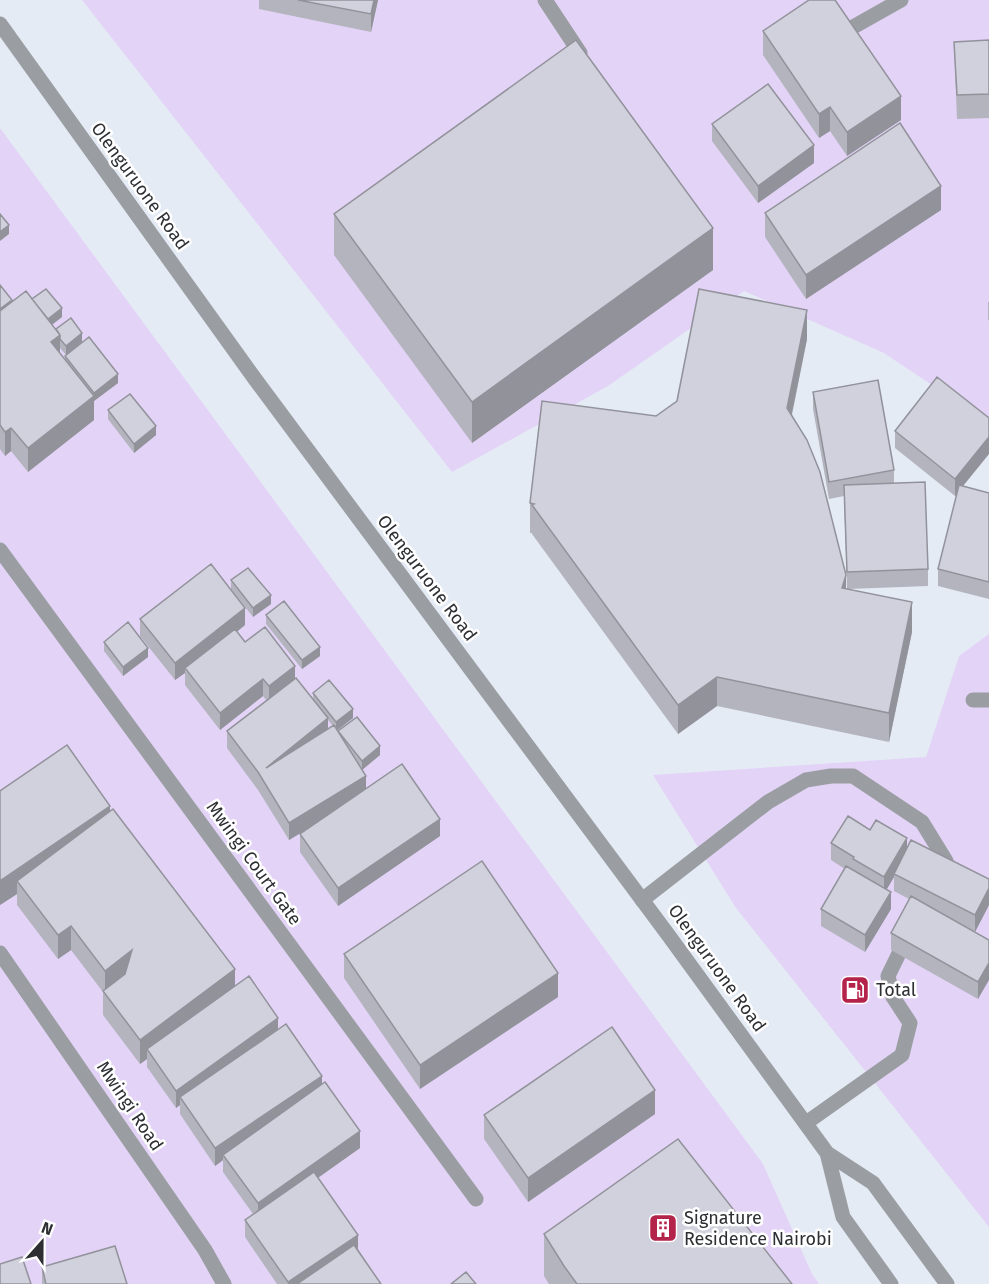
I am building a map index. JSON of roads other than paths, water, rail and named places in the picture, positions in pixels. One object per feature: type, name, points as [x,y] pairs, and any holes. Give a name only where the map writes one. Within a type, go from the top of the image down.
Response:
[{"type":"street","points":[[545,0],[580,53]]},
{"type":"street","points":[[846,31],[901,0]]},
{"type":"street","name":"Olenguruone Road","points":[[0,24],[262,389],[806,1123],[827,1153],[843,1217],[891,1284]]},
{"type":"street","name":"Mwingi Court Gate","points":[[0,550],[476,1200]]},
{"type":"street","points":[[642,900],[768,802],[806,780],[831,776],[853,776],[922,822],[946,861],[935,882]]},
{"type":"street","points":[[806,1123],[902,1054],[910,1023],[893,998],[888,976],[914,924]]},
{"type":"street","name":"Mwingi Road","points":[[0,952],[5,968],[205,1250],[224,1284]]},
{"type":"street","name":"Olenguruone Road","points":[[827,1153],[873,1183],[947,1284]]},
{"type":"place","name":"Total","points":[[855,990]]},
{"type":"place","name":"Signature Residence Nairobi","points":[[663,1228]]}]
